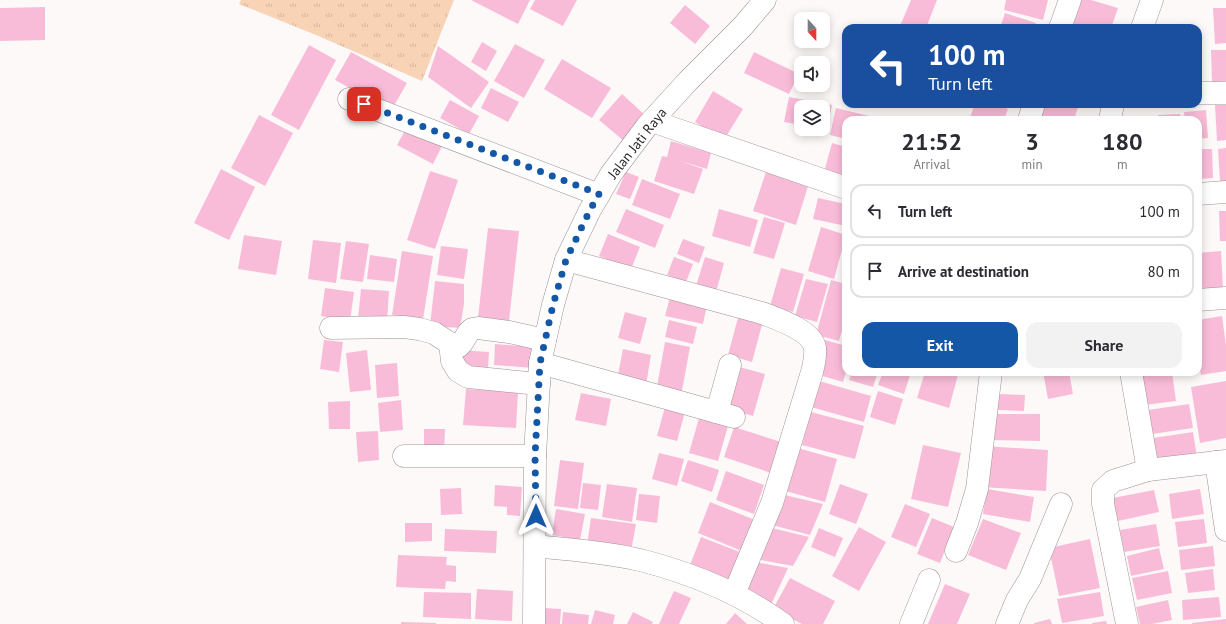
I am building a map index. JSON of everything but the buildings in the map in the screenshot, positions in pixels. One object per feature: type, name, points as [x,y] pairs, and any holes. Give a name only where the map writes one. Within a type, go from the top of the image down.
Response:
[{"type":"street","name":"Jalan Jati Raya","points":[[534,624],[536,546],[535,456],[539,374],[553,305],[566,260],[590,210],[611,174],[652,121],[688,81],[743,26],[765,0]]},
{"type":"street","points":[[1061,24],[1070,0]]},
{"type":"street","points":[[1143,24],[1152,0]]},
{"type":"street","points":[[1202,93],[1226,92]]},
{"type":"street","points":[[349,99],[599,194]]},
{"type":"street","points":[[652,121],[842,187]]},
{"type":"street","points":[[1202,194],[1226,192]]},
{"type":"street","points":[[566,260],[762,313],[792,326],[810,337],[814,346],[815,358],[812,372],[772,503],[734,594]]},
{"type":"street","points":[[1202,300],[1226,298]]},
{"type":"street","points":[[330,328],[404,327],[420,329],[434,333],[454,346],[459,346],[462,344],[472,329],[478,328],[515,333],[545,340]]},
{"type":"street","points":[[450,343],[452,361],[458,370],[468,377],[539,374],[725,414],[730,365]]},
{"type":"street","points":[[956,551],[967,523],[977,489],[991,376]]},
{"type":"street","points":[[1132,376],[1148,470]]},
{"type":"street","points":[[404,456],[535,456]]},
{"type":"street","points":[[1126,624],[1103,504],[1103,490],[1113,480],[1148,470],[1221,462],[1226,530]]},
{"type":"street","points":[[1007,624],[1017,600],[1030,579],[1061,504]]},
{"type":"street","points":[[536,546],[586,551],[644,561],[692,577],[734,594],[780,623]]},
{"type":"street","points":[[911,624],[929,580]]},
{"type":"green space","points":[[241,0],[454,0],[422,81],[316,35],[239,4]]},
{"type":"route","points":[[364,104],[599,194],[566,260],[553,305],[540,363],[535,456],[536,516]]}]
